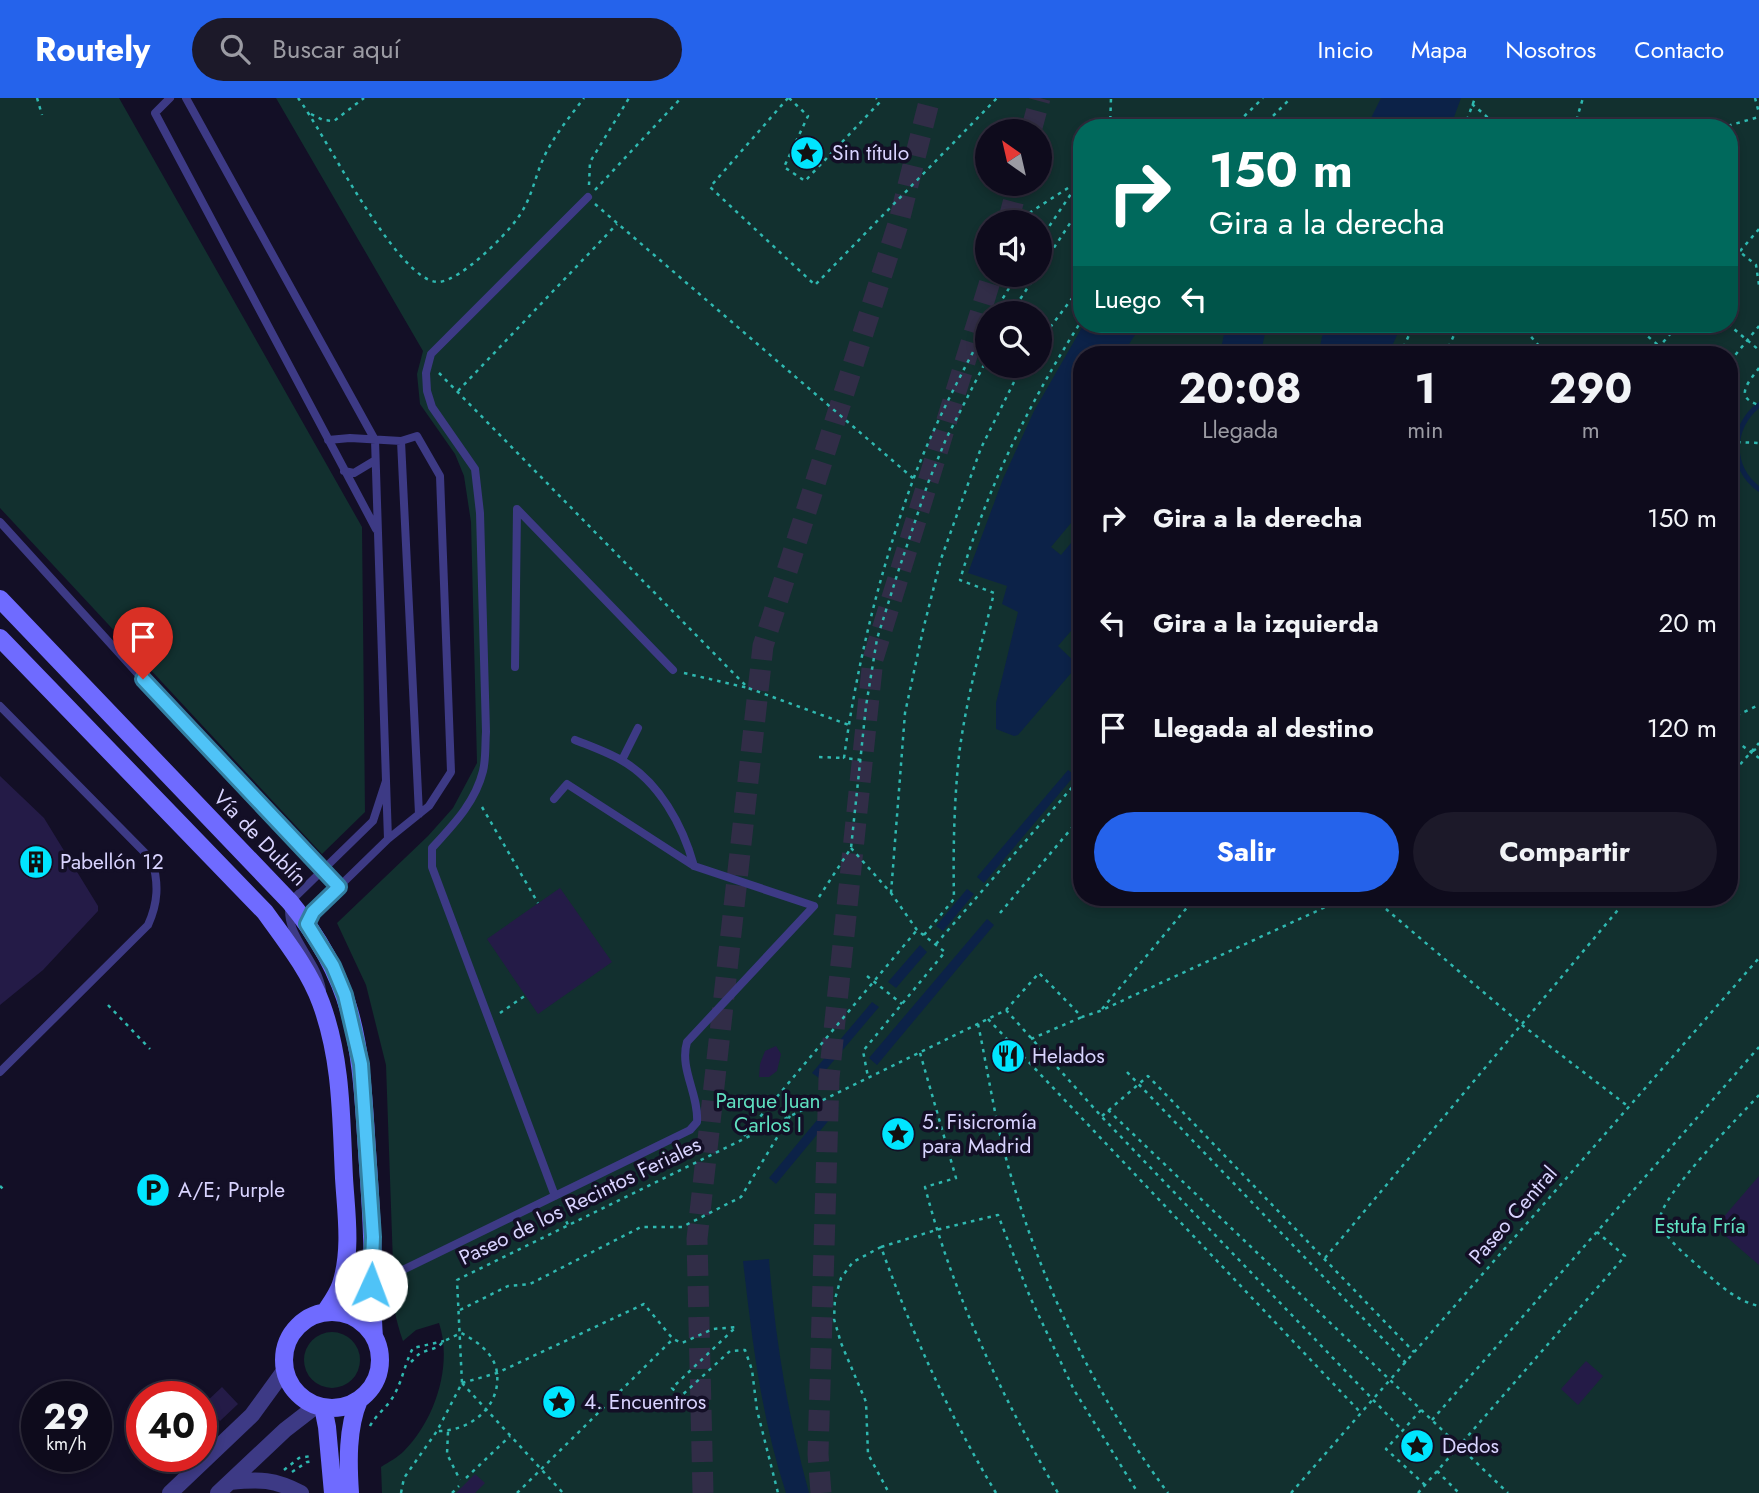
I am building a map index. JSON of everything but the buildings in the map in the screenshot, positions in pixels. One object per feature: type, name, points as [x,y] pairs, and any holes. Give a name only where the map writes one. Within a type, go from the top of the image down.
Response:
[{"type":"street","name":"Vía de Dublín","points":[[0,599],[290,902],[333,966],[345,995],[361,1064],[373,1237],[371,1285],[374,1337]]},
{"type":"street","points":[[0,638],[265,912],[291,948],[320,999],[338,1065],[347,1237],[341,1285],[325,1312]]},
{"type":"street","points":[[170,1493],[252,1415],[284,1371],[286,1346],[293,1333],[303,1322],[325,1312],[355,1318],[364,1324],[374,1337],[379,1351],[380,1366],[375,1380],[359,1400],[353,1420],[348,1462],[350,1493]]},
{"type":"street","points":[[284,1371],[302,1398],[319,1407],[342,1407],[359,1400]]},
{"type":"street","points":[[224,1487],[285,1430],[319,1407]]},
{"type":"street","points":[[319,1407],[327,1427],[333,1493]]},
{"type":"street","points":[[224,1487],[256,1480],[281,1482],[301,1493]]},
{"type":"lane","points":[[170,98],[155,113],[378,531]]},
{"type":"lane","points":[[186,98],[374,440],[388,839]]},
{"type":"lane","points":[[555,1196],[432,867],[432,848],[461,816],[475,795],[484,768],[486,732],[480,513],[475,469],[432,407],[426,373],[431,354],[588,197]]},
{"type":"lane","points":[[307,924],[313,912],[388,839],[429,806],[451,772],[440,476],[418,436],[401,441],[350,438],[328,440]]},
{"type":"lane","points":[[401,441],[419,814]]},
{"type":"lane","points":[[344,471],[354,473],[374,461]]},
{"type":"lane","points":[[515,667],[517,509],[673,670]]},
{"type":"lane","points":[[0,522],[187,727],[339,887]]},
{"type":"lane","points":[[0,706],[152,860],[158,891],[155,911],[148,925],[0,1072]]},
{"type":"lane","points":[[622,760],[638,729]]},
{"type":"lane","points":[[575,740],[622,760],[662,798],[686,838],[694,866]]},
{"type":"lane","points":[[320,999],[323,991],[320,978],[290,927],[287,915],[290,902],[373,821],[386,781]]},
{"type":"lane","points":[[371,1285],[690,1130],[697,1122],[698,1109],[682,1056],[687,1042],[814,906],[694,866],[567,784],[554,799]]},
{"type":"path","points":[[37,98],[42,115]]},
{"type":"path","points":[[298,98],[311,114],[359,200],[381,230],[409,265],[423,277],[438,282],[454,277],[485,253],[516,220],[531,197],[546,152],[584,98]]},
{"type":"path","points":[[311,114],[323,120],[334,121],[364,98]]},
{"type":"path","points":[[588,197],[590,162],[629,98]]},
{"type":"path","points":[[588,197],[681,98]]},
{"type":"path","points":[[876,98],[880,102],[805,181],[784,167],[808,116],[789,98],[710,187],[815,285],[997,98]]},
{"type":"path","points":[[1110,119],[1111,98]]},
{"type":"path","points":[[1241,119],[1263,98]]},
{"type":"path","points":[[1270,118],[1291,98]]},
{"type":"path","points":[[1467,119],[1475,98]]},
{"type":"path","points":[[1577,119],[1583,98]]},
{"type":"path","points":[[1738,122],[1759,115],[1755,98]]},
{"type":"path","points":[[1472,104],[1490,119]]},
{"type":"path","points":[[1034,210],[1073,185]]},
{"type":"path","points":[[1052,223],[1073,192]]},
{"type":"path","points":[[588,197],[914,479]]},
{"type":"path","points":[[1052,251],[1073,219]]},
{"type":"path","points":[[458,391],[617,224]]},
{"type":"path","points":[[1759,229],[1740,252],[1756,265],[1759,285]]},
{"type":"path","points":[[1052,325],[1073,297]]},
{"type":"path","points":[[1738,351],[1759,326]]},
{"type":"path","points":[[1738,332],[1759,350]]},
{"type":"path","points":[[924,935],[954,899],[953,829],[960,753],[975,671],[994,593],[960,580],[994,485],[1024,418],[1074,333]]},
{"type":"path","points":[[1645,333],[1659,346],[1671,333]]},
{"type":"path","points":[[844,758],[876,595],[914,479],[943,412],[975,349]]},
{"type":"path","points":[[431,354],[438,373],[748,688]]},
{"type":"path","points":[[1759,368],[1745,390],[1745,395],[1759,405]]},
{"type":"path","points":[[814,906],[851,848],[866,706],[877,639],[928,483],[946,439],[977,378]]},
{"type":"path","points":[[891,893],[905,713],[922,629],[941,559],[981,448],[1016,378]]},
{"type":"path","points":[[1738,442],[1759,443]]},
{"type":"path","points":[[673,670],[748,688],[849,725]]},
{"type":"path","points":[[1738,715],[1759,705]]},
{"type":"path","points":[[1738,743],[1759,758]]},
{"type":"path","points":[[1738,766],[1759,745]]},
{"type":"path","points":[[819,757],[861,760]]},
{"type":"path","points":[[936,944],[1073,786]]},
{"type":"path","points":[[475,795],[538,903]]},
{"type":"path","points":[[1000,913],[1073,827]]},
{"type":"path","points":[[851,848],[891,893],[917,930],[945,952],[863,1051],[868,1077]]},
{"type":"path","points":[[1100,1012],[1188,906]]},
{"type":"path","points":[[1031,1039],[1100,1012],[1328,906]]},
{"type":"path","points":[[1382,906],[1522,1025],[1629,1107]]},
{"type":"path","points":[[1325,1258],[1621,906]]},
{"type":"path","points":[[742,1139],[917,930]]},
{"type":"path","name":"Paseo Central","points":[[1291,1493],[1758,961]]},
{"type":"path","points":[[1082,1017],[1040,973],[1006,1010],[1101,1116],[1402,1430]]},
{"type":"path","points":[[867,976],[902,1004]]},
{"type":"path","points":[[491,1020],[526,995]]},
{"type":"path","points":[[108,1005],[150,1049]]},
{"type":"path","name":"Paseo de los Recintos Feriales","points":[[460,1310],[457,1280],[1006,1010]]},
{"type":"path","points":[[988,1019],[1361,1413]]},
{"type":"path","points":[[978,1024],[1001,1138],[1027,1229],[1056,1303],[1095,1381],[1125,1432],[1168,1493]]},
{"type":"path","points":[[1432,1420],[1759,1047]]},
{"type":"path","points":[[920,1052],[956,1178],[925,1187],[936,1230],[964,1307],[1031,1447],[1058,1493]]},
{"type":"path","points":[[1127,1072],[1406,1363]]},
{"type":"path","points":[[1101,1116],[1148,1076],[1414,1352]]},
{"type":"path","points":[[1759,1095],[1677,1187],[1662,1209],[1660,1222],[1665,1233],[1706,1274],[1734,1296],[1759,1306]]},
{"type":"path","points":[[1108,1110],[1508,1493]]},
{"type":"path","points":[[401,1493],[404,1478],[437,1431],[462,1383],[460,1310],[508,1286],[530,1284],[641,1227],[682,1227],[741,1197],[791,1115]]},
{"type":"path","points":[[0,1186],[6,1192]]},
{"type":"path","points":[[555,1196],[568,1225]]},
{"type":"path","points":[[888,1493],[868,1454],[866,1402],[841,1343],[834,1319],[835,1299],[841,1278],[853,1262],[881,1247],[998,1215],[1030,1297],[1074,1390],[1138,1493]]},
{"type":"path","points":[[1418,1493],[1625,1256],[1597,1231]]},
{"type":"path","points":[[881,1247],[903,1310],[932,1375],[996,1493]]},
{"type":"path","points":[[462,1383],[497,1373],[644,1304],[673,1339],[682,1343],[713,1329],[736,1327],[672,1388],[680,1397],[730,1351],[745,1350],[752,1370],[757,1410],[778,1493]]},
{"type":"path","points":[[365,1435],[377,1413],[390,1401],[402,1379],[413,1348],[444,1341],[461,1333]]},
{"type":"path","points":[[437,1431],[448,1432],[476,1420],[487,1410],[492,1399],[497,1373],[488,1353],[461,1333]]},
{"type":"path","points":[[517,1493],[673,1339]]},
{"type":"path","points":[[411,1362],[420,1353],[438,1347],[444,1341]]},
{"type":"path","points":[[462,1383],[563,1493]]},
{"type":"path","points":[[1421,1410],[1386,1449],[1425,1485]]},
{"type":"path","points":[[448,1432],[447,1454],[460,1480]]},
{"type":"path","points":[[466,1478],[510,1436]]},
{"type":"path","points":[[279,1475],[299,1458],[313,1456]]},
{"type":"path","points":[[286,1476],[307,1462],[314,1461]]},
{"type":"path","points":[[1437,1471],[1459,1493]]},
{"type":"path","points":[[452,1493],[459,1486]]},
{"type":"green space","points":[[0,98],[119,98],[362,527],[365,812],[322,854],[0,508]]},
{"type":"green space","name":"Parque Juan Carlos I","points":[[276,98],[1759,98],[1759,1493],[382,1493],[381,1467],[404,1451],[425,1424],[432,1408],[442,1374],[443,1339],[439,1323],[416,1330],[403,1341],[397,1321],[393,1294],[386,1065],[366,985],[337,923],[428,836],[453,808],[477,763],[471,522],[464,476],[455,454],[420,404],[417,374],[423,351]]},
{"type":"green space","points":[[332,1332],[343,1334],[352,1340],[358,1349],[358,1371],[352,1380],[343,1386],[332,1388],[321,1386],[312,1380],[306,1371],[304,1360],[306,1349],[312,1340],[321,1334]]},
{"type":"water","points":[[1381,98],[1461,98],[1453,119],[1370,119]]},
{"type":"water","points":[[1079,333],[1136,333],[1128,346],[1073,346],[1073,521],[1051,547],[1061,555],[1073,541],[1073,633],[1071,631],[1058,646],[1073,660],[1073,671],[1018,735],[1014,736],[996,729],[996,703],[1018,612],[1002,604],[1007,586],[968,573],[1003,479],[1034,411]]},
{"type":"water","points":[[1224,333],[1265,333],[1262,346],[1222,344]]},
{"type":"water","points":[[1323,333],[1398,333],[1392,346],[1320,346]]},
{"type":"water","points":[[1068,770],[1073,774],[1073,777],[984,883],[977,877]]},
{"type":"water","points":[[967,889],[974,894],[943,931],[936,926]]},
{"type":"water","points":[[987,919],[994,925],[877,1065],[869,1058]]},
{"type":"water","points":[[920,945],[927,952],[896,988],[888,982]]},
{"type":"water","points":[[872,1002],[879,1007],[819,1078],[812,1073]]},
{"type":"water","points":[[832,1102],[839,1108],[776,1184],[769,1178]]},
{"type":"water","points":[[769,1259],[783,1377],[809,1493],[786,1493],[758,1378],[743,1261]]},
{"type":"waterway","points":[[1738,441],[1743,424],[1759,405]]},
{"type":"waterway","points":[[1738,459],[1742,470],[1759,489]]},
{"type":"tunnel","points":[[703,1493],[697,1239],[763,646],[899,221],[930,98]]},
{"type":"tunnel","points":[[1034,119],[1040,98]]},
{"type":"tunnel","points":[[1011,210],[1015,196]]},
{"type":"tunnel","points":[[821,1493],[818,1454],[829,1078],[873,659],[988,287]]},
{"type":"place","name":"Sin título","points":[[807,153]]},
{"type":"place","name":"Pabellón 12","points":[[36,862]]},
{"type":"place","name":"Helados","points":[[1008,1056]]},
{"type":"place","name":"5. Fisicromía para Madrid","points":[[898,1134]]},
{"type":"place","name":"A/E; Purple","points":[[153,1190]]},
{"type":"place","name":"4. Encuentros","points":[[559,1402]]},
{"type":"place","name":"Dedos","points":[[1417,1446]]},
{"type":"route","points":[[143,679],[339,887],[313,912],[307,924],[333,966],[345,995],[361,1064],[373,1237],[371,1285]]},
{"type":"park label","name":"Estufa Fría","points":[[1700,1226]]}]
